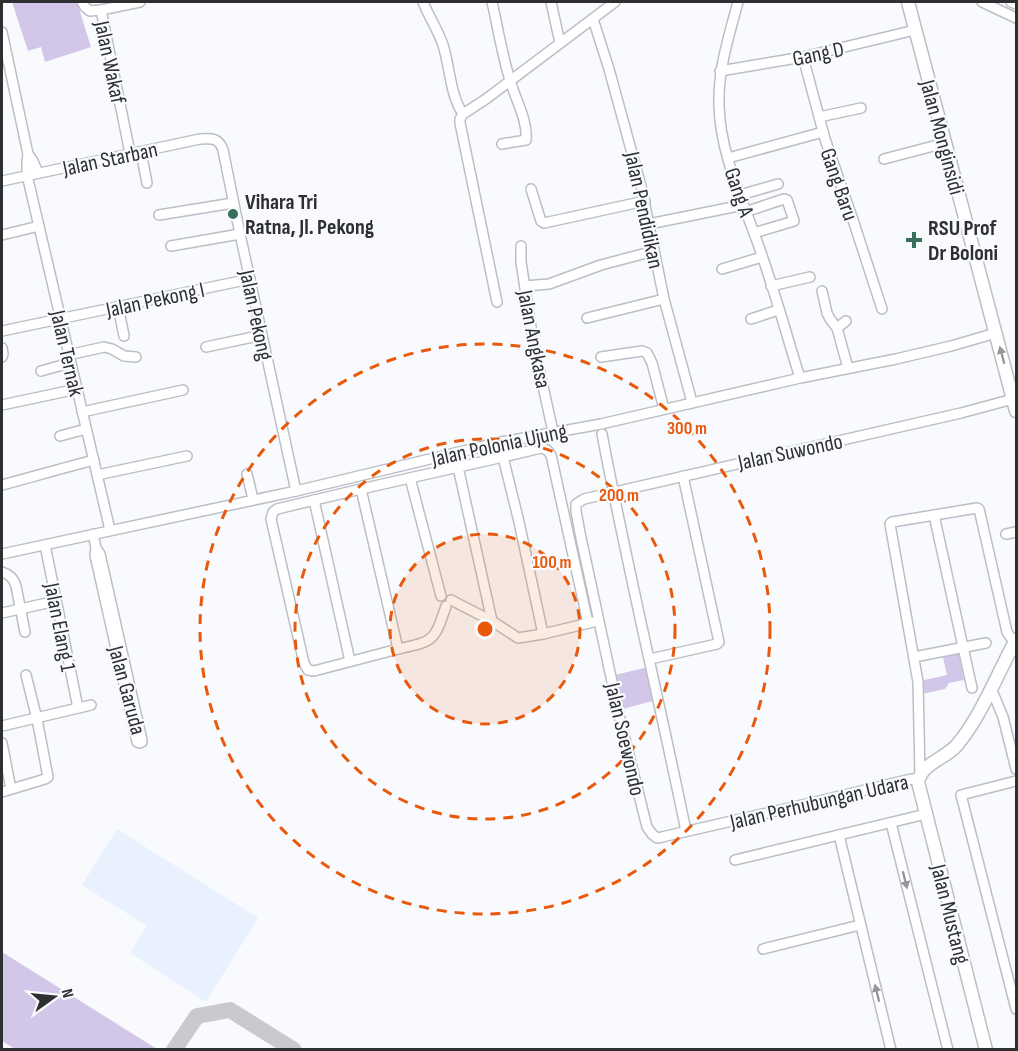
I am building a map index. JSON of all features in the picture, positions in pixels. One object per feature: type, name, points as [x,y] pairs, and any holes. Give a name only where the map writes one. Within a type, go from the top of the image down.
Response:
[{"type":"main road","name":"Jalan Monginsidi","points":[[908,2],[1017,411]]},
{"type":"main road","name":"Jalan Perhubungan Udara","points":[[919,776],[954,749],[972,726],[1016,641]]},
{"type":"main road","name":"Jalan Mustang","points":[[919,776],[918,786],[986,1050]]},
{"type":"street","points":[[82,2],[92,12],[100,10]]},
{"type":"street","name":"Jalan Wakaf","points":[[130,153],[100,10],[140,2]]},
{"type":"street","points":[[423,2],[442,42],[459,108],[463,114]]},
{"type":"street","points":[[492,2],[526,138],[523,141],[502,144]]},
{"type":"street","points":[[550,2],[560,42]]},
{"type":"street","points":[[497,302],[460,118],[615,2]]},
{"type":"street","name":"Gang A","points":[[738,2],[720,70],[719,107],[722,134],[800,378]]},
{"type":"street","points":[[982,2],[1017,18]]},
{"type":"street","points":[[1011,2],[1017,4]]},
{"type":"street","name":"Jalan Pendidikan","points":[[593,19],[645,201],[664,300],[692,402]]},
{"type":"street","name":"Gang D","points":[[720,70],[803,57],[915,30]]},
{"type":"street","points":[[2,33],[28,154],[38,173]]},
{"type":"street","name":"Gang Baru","points":[[803,57],[823,132],[882,309]]},
{"type":"street","points":[[819,117],[861,108]]},
{"type":"street","points":[[728,158],[823,132]]},
{"type":"street","name":"Jalan Starban","points":[[2,181],[200,139],[212,138],[218,141]]},
{"type":"street","name":"Jalan Pekong","points":[[218,141],[223,150],[296,490]]},
{"type":"street","points":[[884,159],[945,143]]},
{"type":"street","points":[[141,152],[147,183]]},
{"type":"street","name":"Jalan Ternak","points":[[28,154],[27,175],[110,530]]},
{"type":"street","points":[[743,204],[778,184]]},
{"type":"street","points":[[531,189],[540,220],[544,223],[645,201]]},
{"type":"street","points":[[649,224],[743,204],[788,200],[794,221],[754,233]]},
{"type":"street","points":[[159,215],[233,203]]},
{"type":"street","points":[[2,235],[39,226]]},
{"type":"street","points":[[171,246],[240,234]]},
{"type":"street","name":"Jalan Angkasa","points":[[521,246],[521,262],[533,340],[553,432]]},
{"type":"street","points":[[525,286],[549,284],[601,265],[654,251]]},
{"type":"street","points":[[722,269],[762,257]]},
{"type":"street","points":[[771,286],[810,277]]},
{"type":"street","name":"Jalan Pekong I","points":[[2,331],[250,279]]},
{"type":"street","points":[[822,291],[828,316],[837,328],[848,368]]},
{"type":"street","points":[[587,318],[664,300]]},
{"type":"street","points":[[118,306],[124,336]]},
{"type":"street","points":[[751,319],[778,310]]},
{"type":"street","points":[[837,328],[846,321]]},
{"type":"street","name":"Jalan Polonia Ujung","points":[[2,554],[296,490],[501,442],[601,424],[907,356],[996,333]]},
{"type":"street","points":[[206,347],[262,335]]},
{"type":"street","points":[[41,370],[104,347],[124,356],[136,357]]},
{"type":"street","points":[[2,348],[2,357]]},
{"type":"street","points":[[601,357],[642,351],[647,353],[652,363],[664,409]]},
{"type":"street","points":[[2,405],[77,389]]},
{"type":"street","points":[[82,412],[183,390]]},
{"type":"street","name":"Jalan Suwondo","points":[[576,511],[576,504],[580,500],[961,413],[1013,399]]},
{"type":"street","points":[[60,436],[86,429]]},
{"type":"street","points":[[602,434],[686,831]]},
{"type":"street","points":[[410,477],[441,596],[446,594],[450,598],[441,622],[431,639],[424,643],[314,670],[306,669],[272,519],[273,512],[410,477],[541,448],[547,450],[551,456],[588,623]]},
{"type":"street","points":[[97,475],[187,456]]},
{"type":"street","points":[[503,457],[543,634]]},
{"type":"street","points":[[2,485],[94,460]]},
{"type":"street","points":[[458,467],[492,621]]},
{"type":"street","points":[[248,474],[253,499]]},
{"type":"street","points":[[650,658],[719,642],[683,476]]},
{"type":"street","points":[[361,489],[398,650]]},
{"type":"street","points":[[314,500],[350,660]]},
{"type":"street","points":[[919,776],[918,682],[889,525],[892,522],[979,509],[1007,632],[1016,641]]},
{"type":"street","name":"Jalan Soewondo","points":[[576,511],[620,719],[647,828],[657,838]]},
{"type":"street","points":[[934,515],[972,688]]},
{"type":"street","points":[[1006,534],[1017,532]]},
{"type":"street","name":"Jalan Garuda","points":[[93,534],[129,695]]},
{"type":"street","name":"Jalan Elang 1","points":[[45,545],[78,708]]},
{"type":"street","points":[[2,572],[14,580],[25,632]]},
{"type":"street","points":[[2,613],[56,601]]},
{"type":"street","points":[[448,603],[492,621],[518,638],[599,620]]},
{"type":"street","points":[[914,657],[986,643]]},
{"type":"street","points":[[2,743],[6,790],[48,777],[26,675]]},
{"type":"street","points":[[991,688],[1003,717],[1017,769]]},
{"type":"street","points":[[2,726],[91,705]]},
{"type":"street","name":"Jalan Perhubungan Udara","points":[[657,838],[919,776]]},
{"type":"street","points":[[1017,781],[961,795],[1017,1009]]},
{"type":"street","points":[[735,860],[926,814]]},
{"type":"street","points":[[891,823],[948,1050]]},
{"type":"street","points":[[839,835],[891,1050]]},
{"type":"street","points":[[763,949],[860,925]]},
{"type":"shaded area","points":[[12,2],[77,2],[91,47],[45,62],[41,47],[28,51]]},
{"type":"shaded area","points":[[958,649],[964,680],[949,683],[945,689],[922,694],[920,681],[947,675],[942,653]]},
{"type":"shaded area","points":[[648,667],[656,700],[623,709],[615,675]]},
{"type":"shaded area","points":[[117,829],[258,918],[206,1002],[130,953],[147,926],[82,885]]},
{"type":"shaded area","points":[[2,952],[157,1049],[15,1049],[2,1041]]},
{"type":"taxiway","points":[[174,1050],[197,1016],[230,1010],[294,1050]]},
{"type":"place","name":"Vihara Tri Ratna, Jl. Pekong","points":[[233,214]]},
{"type":"place","name":"RSU Prof Dr Boloni","points":[[914,240]]}]
